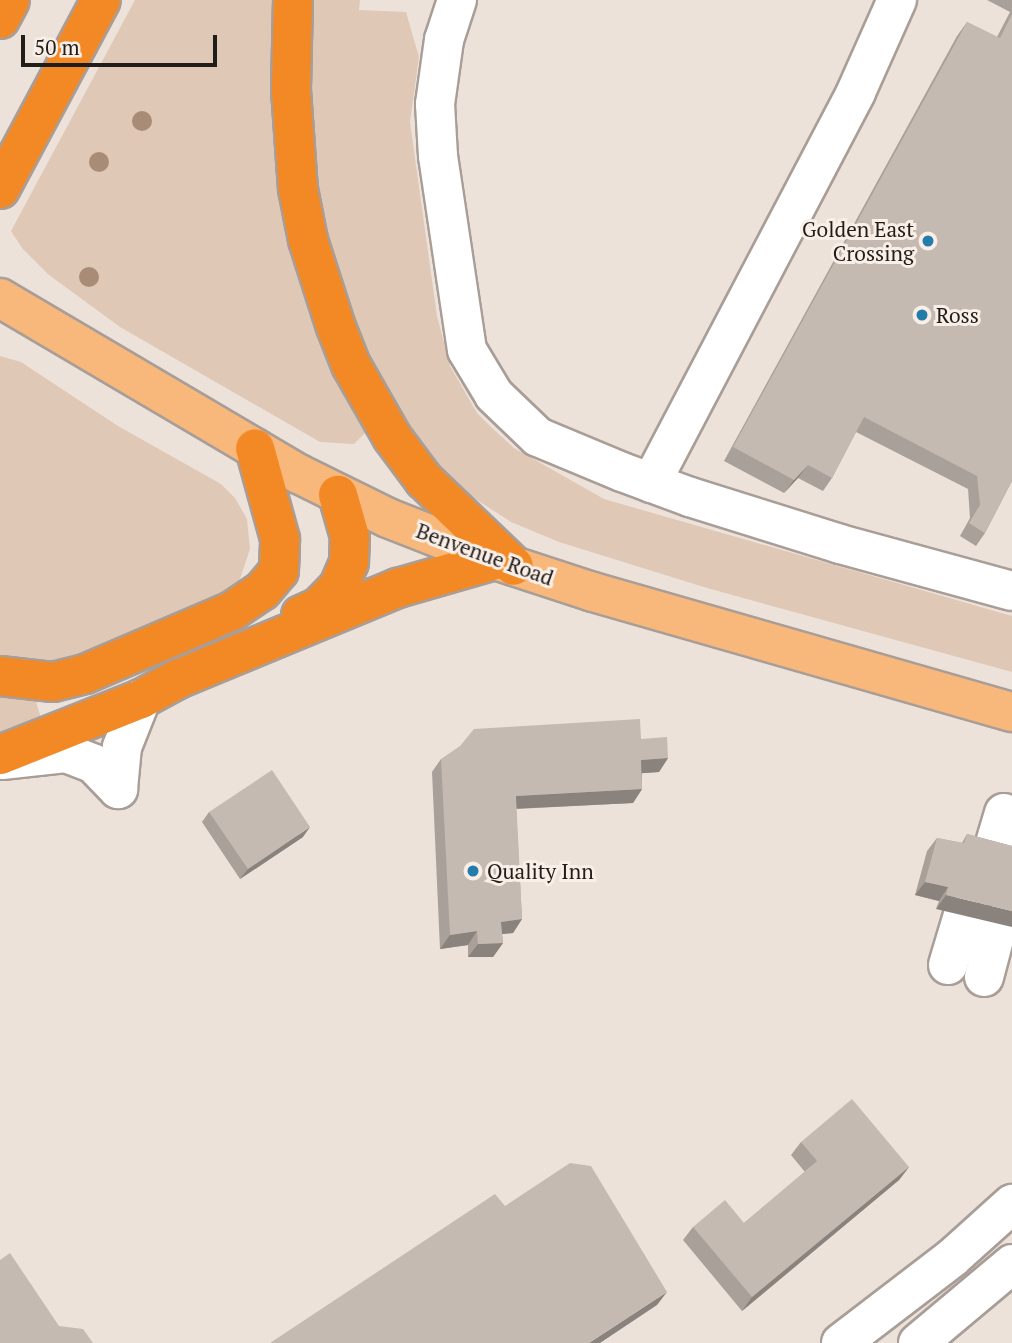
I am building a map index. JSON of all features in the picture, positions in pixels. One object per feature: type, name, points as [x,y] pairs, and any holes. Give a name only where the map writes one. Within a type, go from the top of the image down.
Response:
[{"type":"highway","points":[[0,19],[10,0]]},
{"type":"highway","points":[[0,189],[101,0]]},
{"type":"highway","points":[[293,0],[291,90],[298,189],[308,240],[336,327],[366,394],[392,437],[424,480],[504,563]]},
{"type":"highway","points":[[0,676],[53,682],[85,674],[232,611],[262,591],[279,571],[280,539],[255,448]]},
{"type":"highway","points":[[178,680],[233,645],[319,607],[340,586],[349,562],[349,537],[338,495]]},
{"type":"highway","points":[[0,755],[141,699],[178,680],[398,589],[504,563]]},
{"type":"main road","name":"Benvenue Road","points":[[15,307],[338,495],[504,563],[829,662],[1012,712]]},
{"type":"street","points":[[457,0],[444,40],[435,104],[438,156],[467,350],[494,395],[538,437],[651,483],[840,544],[1012,591]]},
{"type":"street","points":[[651,483],[856,92],[897,0]]},
{"type":"street","points":[[0,760],[66,753],[94,764],[118,789],[121,747],[141,699]]},
{"type":"street","points":[[977,972],[980,920]]},
{"type":"street","points":[[841,1343],[951,1258],[1012,1204]]},
{"type":"street","points":[[918,1343],[1012,1264]]},
{"type":"shaded area","points":[[135,0],[284,0],[298,268],[334,379],[365,433],[354,444],[320,442],[120,327],[49,275],[22,248],[11,231]]},
{"type":"shaded area","points":[[305,0],[360,0],[359,10],[406,12],[419,57],[410,122],[437,316],[450,366],[477,413],[492,428],[514,448],[604,499],[1012,616],[1012,672],[707,588],[559,542],[511,522],[471,496],[435,463],[401,425],[351,340],[309,162]]},
{"type":"shaded area","points":[[0,356],[21,362],[118,426],[221,484],[235,498],[247,519],[250,549],[240,579],[225,597],[62,664],[17,663],[0,657]]},
{"type":"shaded area","points":[[0,697],[35,698],[42,722],[0,740]]},
{"type":"building","name":"Golden East Crossing","points":[[1012,14],[1012,481],[985,533],[969,523],[980,505],[977,476],[864,417],[832,478],[808,465],[794,480],[733,447],[967,22],[1000,38]]},
{"type":"building","name":"Quality Inn","points":[[640,719],[641,739],[667,737],[668,758],[641,760],[642,789],[516,796],[522,919],[501,922],[503,943],[478,944],[477,931],[450,935],[441,759],[460,746],[474,729]]},
{"type":"building","points":[[272,770],[310,827],[248,869],[209,812]]},
{"type":"building","points":[[967,834],[1012,846],[1012,911],[946,895],[948,887],[925,882],[937,838],[964,843]]},
{"type":"building","points":[[852,1099],[909,1167],[752,1297],[693,1227],[725,1200],[744,1223],[817,1161],[801,1142]]},
{"type":"building","points":[[570,1163],[591,1166],[667,1292],[589,1343],[270,1343],[495,1194],[505,1206]]},
{"type":"building","points":[[10,1253],[59,1326],[83,1329],[93,1343],[0,1343],[0,1260]]},
{"type":"place","name":"Golden East Crossing","points":[[928,241]]},
{"type":"place","name":"Ross","points":[[922,315]]},
{"type":"place","name":"Quality Inn","points":[[473,871]]}]
